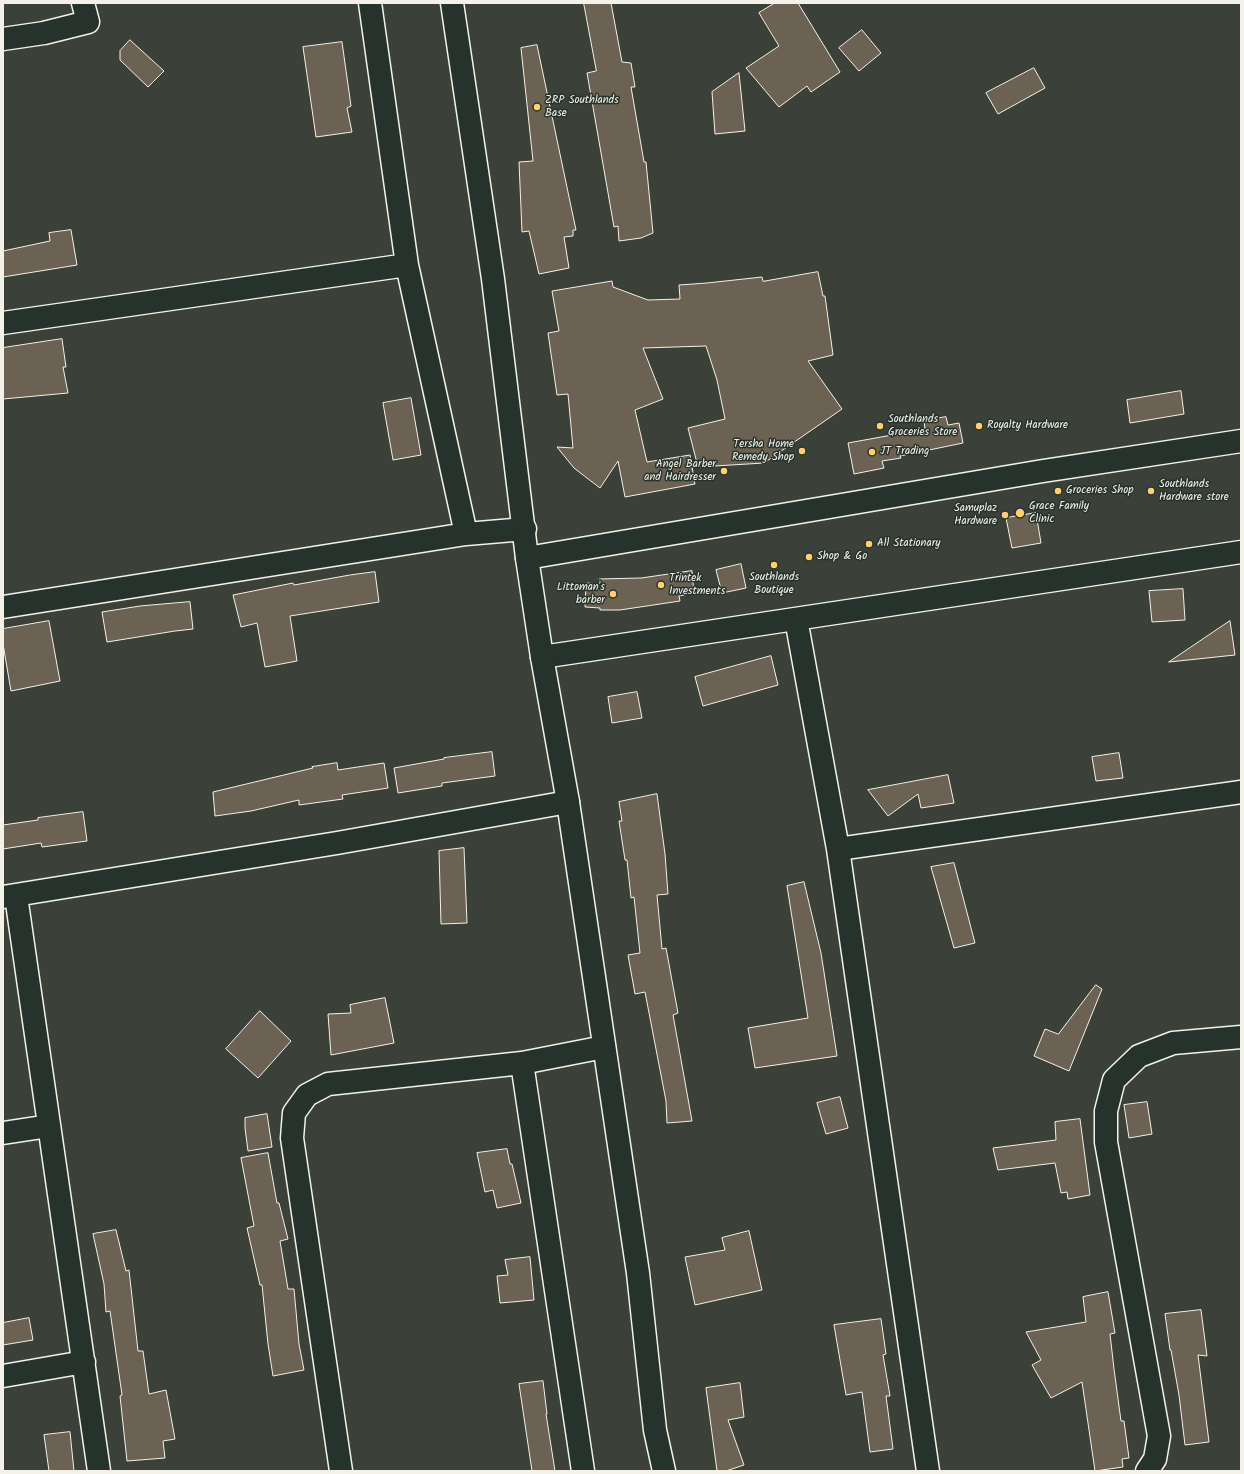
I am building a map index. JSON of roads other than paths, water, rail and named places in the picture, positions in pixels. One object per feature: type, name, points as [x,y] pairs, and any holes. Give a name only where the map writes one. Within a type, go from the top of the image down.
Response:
[{"type":"street","points":[[3,39],[44,33],[88,22],[83,3]]},
{"type":"street","points":[[370,3],[407,265],[466,534]]},
{"type":"street","points":[[452,3],[493,280],[525,529],[527,558],[542,657],[568,802],[638,1272],[655,1430],[664,1471]]},
{"type":"street","points":[[3,323],[407,265]]},
{"type":"street","points":[[527,558],[1043,471],[1241,441]]},
{"type":"street","points":[[3,607],[466,534],[525,529]]},
{"type":"street","points":[[542,657],[1241,552]]},
{"type":"street","points":[[796,619],[838,849],[928,1471]]},
{"type":"street","points":[[838,849],[1241,792]]},
{"type":"street","points":[[99,1471],[49,1126],[9,896],[344,842],[568,802]]},
{"type":"street","points":[[1147,1471],[1155,1459],[1159,1436],[1106,1142],[1106,1111],[1114,1080],[1139,1056],[1173,1043],[1241,1038]]},
{"type":"street","points":[[341,1471],[292,1138],[294,1113],[307,1095],[328,1084],[522,1063],[604,1047]]},
{"type":"street","points":[[522,1063],[582,1471]]},
{"type":"street","points":[[3,1133],[49,1126]]},
{"type":"street","points":[[3,1376],[84,1362]]},
{"type":"place","name":"ZRP Southlands Base","points":[[537,107]]},
{"type":"place","name":"Southlands Groceries Store","points":[[880,426]]},
{"type":"place","name":"Royalty Hardware","points":[[979,426]]},
{"type":"place","name":"Tersha Home Remedy Shop","points":[[802,451]]},
{"type":"place","name":"JT Trading","points":[[872,452]]},
{"type":"place","name":"Angel Barber and Hairdresser","points":[[724,471]]},
{"type":"place","name":"Groceries Shop","points":[[1058,491]]},
{"type":"place","name":"Southlands Hardware store","points":[[1151,491]]},
{"type":"place","name":"Grace Family Clinic","points":[[1020,513]]},
{"type":"place","name":"Samuplaz Hardware","points":[[1005,515]]},
{"type":"place","name":"All Stationary","points":[[869,544]]},
{"type":"place","name":"Shop & Go","points":[[809,557]]},
{"type":"place","name":"Southlands Boutique","points":[[774,565]]},
{"type":"place","name":"Trintek Investments","points":[[661,585]]},
{"type":"place","name":"Littoman's barber","points":[[613,594]]}]
